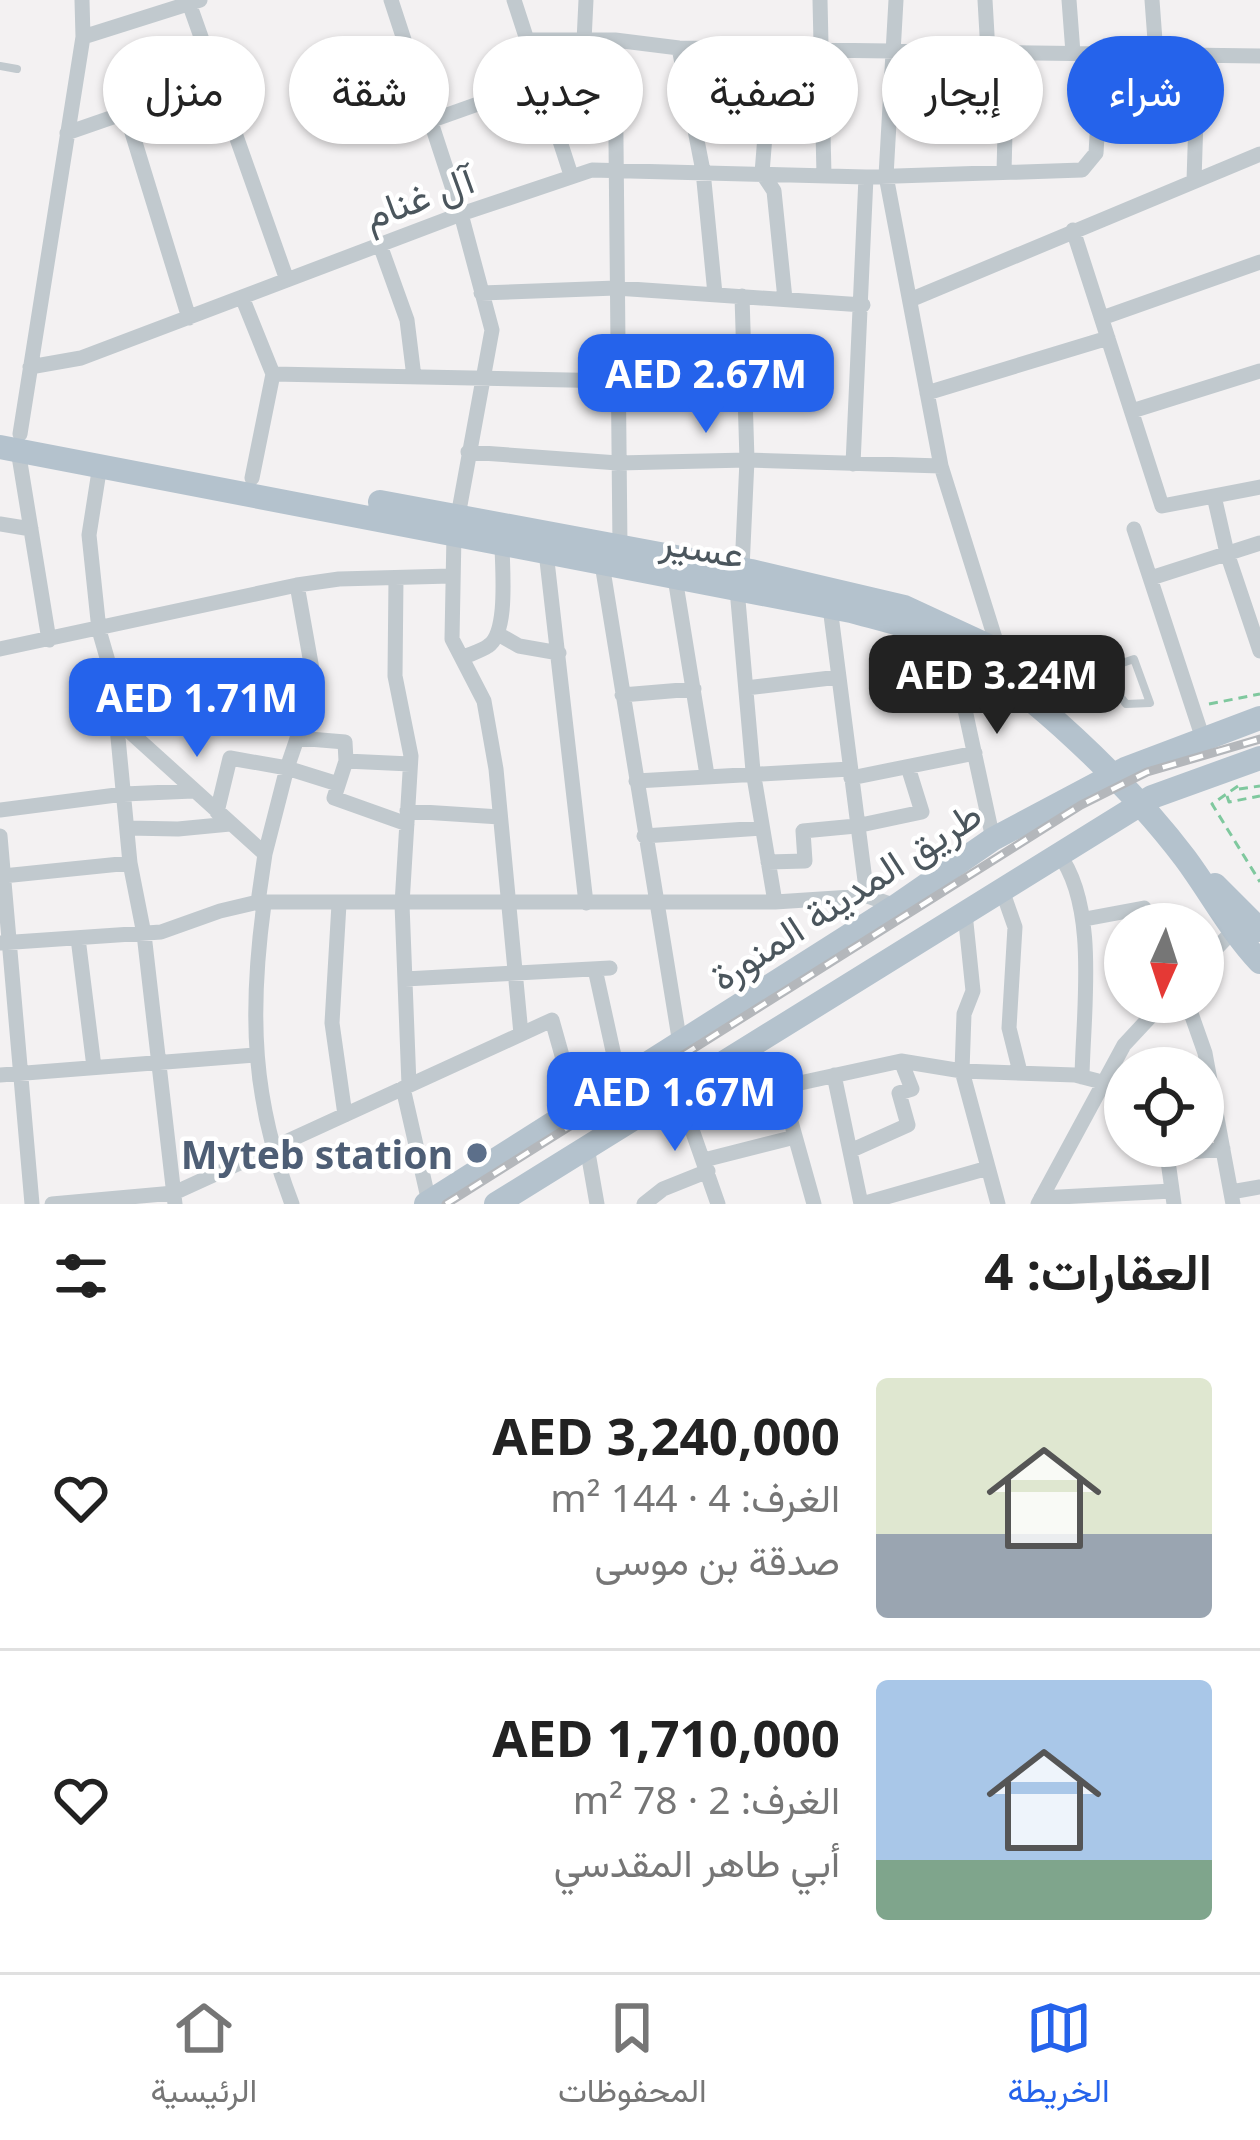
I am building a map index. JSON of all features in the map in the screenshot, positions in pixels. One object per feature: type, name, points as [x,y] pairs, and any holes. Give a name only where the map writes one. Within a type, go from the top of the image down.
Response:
[{"type":"main road","name":"عسير","points":[[9,440],[100,466],[904,607],[999,651],[1146,801],[1232,932],[1260,962]]},
{"type":"main road","name":"عسير","points":[[9,440],[252,478],[456,525],[502,543],[546,552],[611,555],[675,578],[740,579],[903,626],[951,645],[1031,700],[1118,773]]},
{"type":"main road","name":"طريق المدينة المنورة","points":[[428,1203],[896,906],[993,839],[1118,773],[1260,718]]},
{"type":"main road","name":"طريق المدينة المنورة","points":[[496,1204],[587,1147],[681,1099],[834,993],[1146,801],[1260,758]]},
{"type":"main road","name":"عسير","points":[[1146,801],[1171,817],[1222,895],[1260,930]]},
{"type":"main road","points":[[811,960],[827,967],[834,993]]},
{"type":"street","points":[[49,640],[31,529],[9,440],[30,367],[83,37],[82,0]]},
{"type":"street","points":[[391,0],[403,36]]},
{"type":"street","points":[[514,0],[525,36]]},
{"type":"street","points":[[584,36],[586,0]]},
{"type":"street","points":[[819,36],[820,0]]},
{"type":"street","points":[[895,36],[896,0]]},
{"type":"street","points":[[986,0],[987,36]]},
{"type":"street","points":[[1069,0],[1071,36]]},
{"type":"street","points":[[1153,0],[1155,36]]},
{"type":"street","points":[[83,37],[194,2],[204,36]]},
{"type":"street","points":[[1224,55],[1260,56]]},
{"type":"street","points":[[68,133],[103,121]]},
{"type":"street","points":[[135,144],[188,318]]},
{"type":"street","points":[[239,144],[287,280]]},
{"type":"street","points":[[438,144],[491,330],[456,525],[452,639],[484,701],[521,1034]]},
{"type":"street","points":[[561,144],[571,175]]},
{"type":"street","points":[[615,144],[618,464],[611,555],[622,694],[680,1044]]},
{"type":"street","points":[[698,144],[716,294]]},
{"type":"street","points":[[765,144],[763,173],[774,190],[785,299]]},
{"type":"street","points":[[824,144],[824,175]]},
{"type":"street","points":[[888,144],[886,176],[941,466],[999,651]]},
{"type":"street","points":[[1004,172],[1005,144]]},
{"type":"street","name":"آل غنام","points":[[30,367],[81,358],[571,175],[615,169],[866,177],[1082,170],[1096,153],[1097,144]]},
{"type":"street","points":[[1194,181],[1195,144]]},
{"type":"street","points":[[910,300],[1260,154]]},
{"type":"street","points":[[853,464],[866,177]]},
{"type":"street","points":[[1073,230],[1162,506],[1260,487]]},
{"type":"street","points":[[380,245],[407,320],[414,377]]},
{"type":"street","points":[[1102,318],[1260,262]]},
{"type":"street","points":[[482,293],[616,288],[863,305]]},
{"type":"street","points":[[742,296],[747,460],[740,579],[753,771],[775,902]]},
{"type":"street","points":[[242,297],[273,374],[252,478]]},
{"type":"street","points":[[927,393],[1108,338]]},
{"type":"street","points":[[1132,411],[1260,370]]},
{"type":"street","points":[[273,374],[617,381],[745,375]]},
{"type":"street","points":[[469,452],[618,464],[747,460],[941,466]]},
{"type":"street","points":[[100,466],[89,536],[99,630],[129,731],[265,854]]},
{"type":"street","points":[[1214,496],[1227,554],[1260,651]]},
{"type":"street","points":[[0,524],[31,529]]},
{"type":"street","points":[[1134,529],[1203,739]]},
{"type":"street","points":[[462,658],[490,646],[498,634],[502,543]]},
{"type":"street","points":[[1151,578],[1260,543]]},
{"type":"street","points":[[546,552],[586,903]]},
{"type":"street","points":[[0,650],[298,585],[451,576]]},
{"type":"street","points":[[396,578],[395,676],[410,764],[402,904],[406,1087],[428,1203]]},
{"type":"street","points":[[675,578],[707,775]]},
{"type":"street","points":[[292,1204],[271,1148],[255,1055],[255,968],[265,854],[315,686],[298,585]]},
{"type":"street","points":[[830,607],[867,896]]},
{"type":"street","points":[[498,634],[519,646],[560,653]]},
{"type":"street","points":[[951,645],[993,839]]},
{"type":"street","points":[[112,675],[130,863],[144,934],[174,1198]]},
{"type":"street","points":[[746,688],[839,677]]},
{"type":"street","points":[[622,694],[694,688]]},
{"type":"street","points":[[297,738],[345,742],[346,761],[334,798],[407,817],[500,817]]},
{"type":"street","points":[[635,781],[753,771],[851,773],[975,753]]},
{"type":"street","points":[[223,818],[230,758],[287,768],[338,784]]},
{"type":"street","points":[[346,761],[410,764]]},
{"type":"street","points":[[768,862],[805,861],[803,831],[922,812],[908,767]]},
{"type":"street","points":[[0,810],[124,794],[193,791]]},
{"type":"street","points":[[127,828],[178,829],[223,818]]},
{"type":"street","points":[[644,836],[762,828]]},
{"type":"street","points":[[0,836],[8,1014],[22,1073],[32,1204]]},
{"type":"street","points":[[1058,853],[1078,892],[1085,919],[1082,1077]]},
{"type":"street","points":[[3,876],[130,863]]},
{"type":"street","points":[[1001,890],[1015,927],[1009,1028],[1020,1072]]},
{"type":"street","points":[[4,943],[161,932],[220,911],[261,903],[775,902],[867,896],[896,906]]},
{"type":"street","points":[[339,904],[332,1023],[345,1114]]},
{"type":"street","points":[[965,913],[973,991],[964,1014],[962,1072],[998,1204]]},
{"type":"street","points":[[1085,919],[1104,915]]},
{"type":"street","points":[[1224,940],[1232,932]]},
{"type":"street","points":[[77,938],[94,1067]]},
{"type":"street","points":[[405,979],[603,969],[620,1083]]},
{"type":"street","points":[[52,1204],[174,1198],[271,1148],[552,1020],[577,1109]]},
{"type":"street","points":[[1144,1023],[1124,1045],[1040,1201],[1173,1197],[1169,1167]]},
{"type":"street","points":[[0,1075],[255,1055]]},
{"type":"street","points":[[850,1151],[908,1125],[899,1093],[912,1090],[901,1061]]},
{"type":"street","points":[[718,1204],[681,1099],[781,1086],[901,1061],[962,1072],[1020,1072],[1103,1083]]},
{"type":"street","points":[[834,1075],[861,1204],[988,1168]]},
{"type":"street","points":[[781,1086],[814,1204]]},
{"type":"street","points":[[644,1204],[706,1166],[795,1137]]},
{"type":"street","points":[[587,1147],[597,1204]]},
{"type":"street","points":[[1224,1156],[1231,1201],[1260,1186]]},
{"type":"lane","points":[[0,66],[17,69]]},
{"type":"lane","points":[[999,651],[1058,675],[1101,671],[1134,659],[1150,704],[1126,704],[1101,671]]},
{"type":"path","points":[[1192,706],[1260,694]]},
{"type":"path","points":[[1260,786],[1239,787],[1212,804],[1260,882]]},
{"type":"path","points":[[1226,794],[1229,802],[1260,796]]},
{"type":"railway","points":[[446,1204],[1081,805],[1147,772],[1260,739]]},
{"type":"place","name":"Myteb station","points":[[477,1153]]}]
